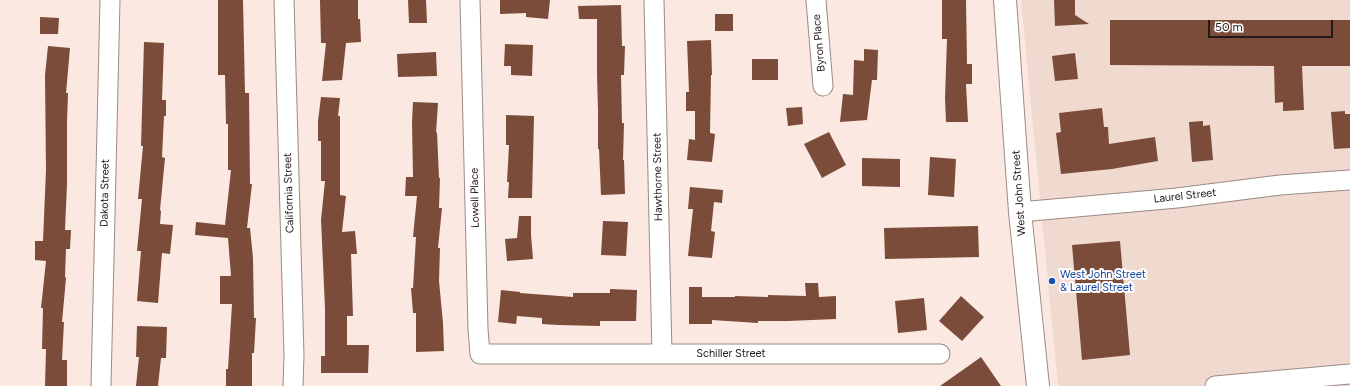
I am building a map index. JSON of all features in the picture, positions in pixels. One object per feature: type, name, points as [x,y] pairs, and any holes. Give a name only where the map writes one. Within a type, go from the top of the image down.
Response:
[{"type":"main road","name":"West John Street","points":[[1005,0],[1020,212],[1038,386]]},
{"type":"street","name":"Dakota Street","points":[[101,386],[110,0]]},
{"type":"street","name":"California Street","points":[[284,0],[294,355],[293,386]]},
{"type":"street","name":"Lowell Place","points":[[470,0],[478,329],[480,354],[521,354]]},
{"type":"street","name":"Hawthorne Street","points":[[654,0],[662,354]]},
{"type":"street","name":"Byron Place","points":[[816,0],[823,86]]},
{"type":"street","name":"Laurel Street","points":[[1020,212],[1177,198],[1280,186],[1350,180]]},
{"type":"street","name":"Schiller Street","points":[[521,354],[940,354]]},
{"type":"street","points":[[1215,386],[1350,374]]},
{"type":"shaded area","points":[[1021,0],[1350,0],[1350,386],[1058,386]]},
{"type":"building","points":[[218,0],[243,0],[245,93],[249,93],[250,184],[252,184],[247,228],[250,228],[253,258],[254,318],[256,318],[254,353],[252,353],[252,386],[226,386],[226,369],[228,369],[232,304],[220,304],[220,276],[231,276],[228,238],[195,235],[196,222],[225,225],[231,170],[228,170],[228,124],[226,124],[225,75],[218,75]]},
{"type":"building","points":[[320,0],[358,0],[358,19],[360,19],[361,42],[346,43],[342,80],[322,81],[326,43],[321,43]]},
{"type":"building","points":[[408,0],[426,0],[427,23],[409,23]]},
{"type":"building","points":[[500,0],[550,0],[548,19],[526,17],[526,13],[500,14]]},
{"type":"building","points":[[942,0],[966,0],[967,64],[972,64],[972,84],[966,84],[968,122],[946,122],[945,98],[947,39],[942,39]]},
{"type":"building","points":[[1054,0],[1075,0],[1075,15],[1089,24],[1055,26]]},
{"type":"building","points":[[621,5],[622,46],[625,46],[624,75],[621,75],[622,123],[624,123],[623,160],[625,194],[601,195],[598,149],[597,19],[579,19],[578,6]]},
{"type":"building","points":[[715,14],[733,14],[733,31],[715,31]]},
{"type":"building","points":[[40,17],[59,18],[58,34],[40,34]]},
{"type":"building","points":[[1110,20],[1350,20],[1350,66],[1302,66],[1304,110],[1283,111],[1283,102],[1275,103],[1274,66],[1110,65]]},
{"type":"building","points":[[711,40],[712,75],[710,133],[715,134],[712,162],[687,160],[689,139],[695,140],[695,111],[686,111],[686,92],[689,92],[687,41]]},
{"type":"building","points":[[144,42],[164,43],[162,100],[166,100],[166,116],[164,116],[162,157],[165,158],[160,224],[173,225],[170,254],[162,253],[158,303],[137,301],[141,251],[137,251],[142,199],[138,199],[143,146],[141,146]]},
{"type":"building","points":[[505,44],[533,45],[532,76],[511,75],[511,66],[504,66]]},
{"type":"building","points":[[48,46],[70,48],[66,93],[68,93],[65,230],[71,230],[70,249],[66,249],[66,278],[62,322],[64,322],[62,360],[67,360],[67,386],[45,386],[46,349],[42,349],[43,308],[41,308],[46,261],[35,260],[35,241],[43,241],[46,170],[45,75]]},
{"type":"building","points":[[864,49],[878,50],[877,80],[872,80],[867,120],[840,122],[843,94],[853,95],[854,60],[864,61]]},
{"type":"building","points":[[436,52],[437,76],[398,77],[397,54]]},
{"type":"building","points":[[1075,53],[1078,79],[1055,81],[1052,56]]},
{"type":"building","points":[[752,59],[778,59],[778,80],[752,80]]},
{"type":"building","points":[[321,97],[340,98],[338,116],[340,116],[340,195],[346,196],[342,232],[355,231],[357,254],[351,254],[353,316],[347,316],[347,345],[369,345],[368,373],[321,373],[321,356],[325,356],[325,308],[321,220],[325,181],[321,181],[321,141],[318,141],[318,121]]},
{"type":"building","points":[[413,102],[438,103],[436,133],[437,132],[440,178],[439,208],[442,208],[438,248],[440,248],[439,281],[444,351],[416,352],[416,313],[413,313],[411,288],[413,288],[416,237],[413,237],[417,196],[405,196],[406,177],[413,177]]},
{"type":"building","points":[[802,107],[803,124],[788,126],[786,108]]},
{"type":"building","points":[[1102,108],[1104,127],[1108,127],[1109,144],[1155,137],[1158,161],[1112,169],[1061,174],[1056,133],[1061,132],[1059,113]]},
{"type":"building","points":[[1345,111],[1345,114],[1350,114],[1350,148],[1334,149],[1331,112]]},
{"type":"building","points":[[506,115],[534,116],[532,198],[508,198],[509,182],[507,182],[509,145],[506,145]]},
{"type":"building","points":[[1203,121],[1203,126],[1210,125],[1213,160],[1192,162],[1189,122]]},
{"type":"building","points":[[829,132],[846,165],[822,178],[804,144]]},
{"type":"building","points":[[930,157],[956,159],[954,197],[928,195]]},
{"type":"building","points":[[862,158],[900,159],[900,187],[862,186]]},
{"type":"building","points":[[690,187],[723,190],[722,203],[714,202],[711,231],[715,232],[712,258],[688,256],[693,209],[688,209]]},
{"type":"building","points":[[519,216],[531,216],[533,259],[507,261],[505,239],[517,238]]},
{"type":"building","points":[[603,221],[628,222],[626,256],[601,255]]},
{"type":"building","points":[[978,226],[979,257],[885,259],[884,228]]},
{"type":"building","points":[[1120,241],[1130,355],[1082,360],[1072,245]]},
{"type":"building","points":[[805,283],[818,283],[819,297],[836,296],[836,319],[758,321],[758,323],[712,320],[712,324],[689,324],[689,287],[702,287],[702,297],[768,297],[768,295],[806,296]]},
{"type":"building","points":[[610,289],[637,290],[636,321],[600,321],[600,326],[558,325],[542,324],[542,318],[517,316],[516,324],[498,322],[501,290],[573,297],[573,293],[610,293]]},
{"type":"building","points":[[961,296],[984,317],[962,341],[939,321]]},
{"type":"building","points":[[924,298],[927,330],[898,333],[895,301]]},
{"type":"building","points":[[137,326],[167,327],[166,358],[161,358],[158,386],[136,386],[139,357],[136,357]]},
{"type":"building","points":[[981,357],[1001,386],[940,386],[967,367]]},
{"type":"place","name":"West John Street & Laurel Street","points":[[1052,281]]}]
